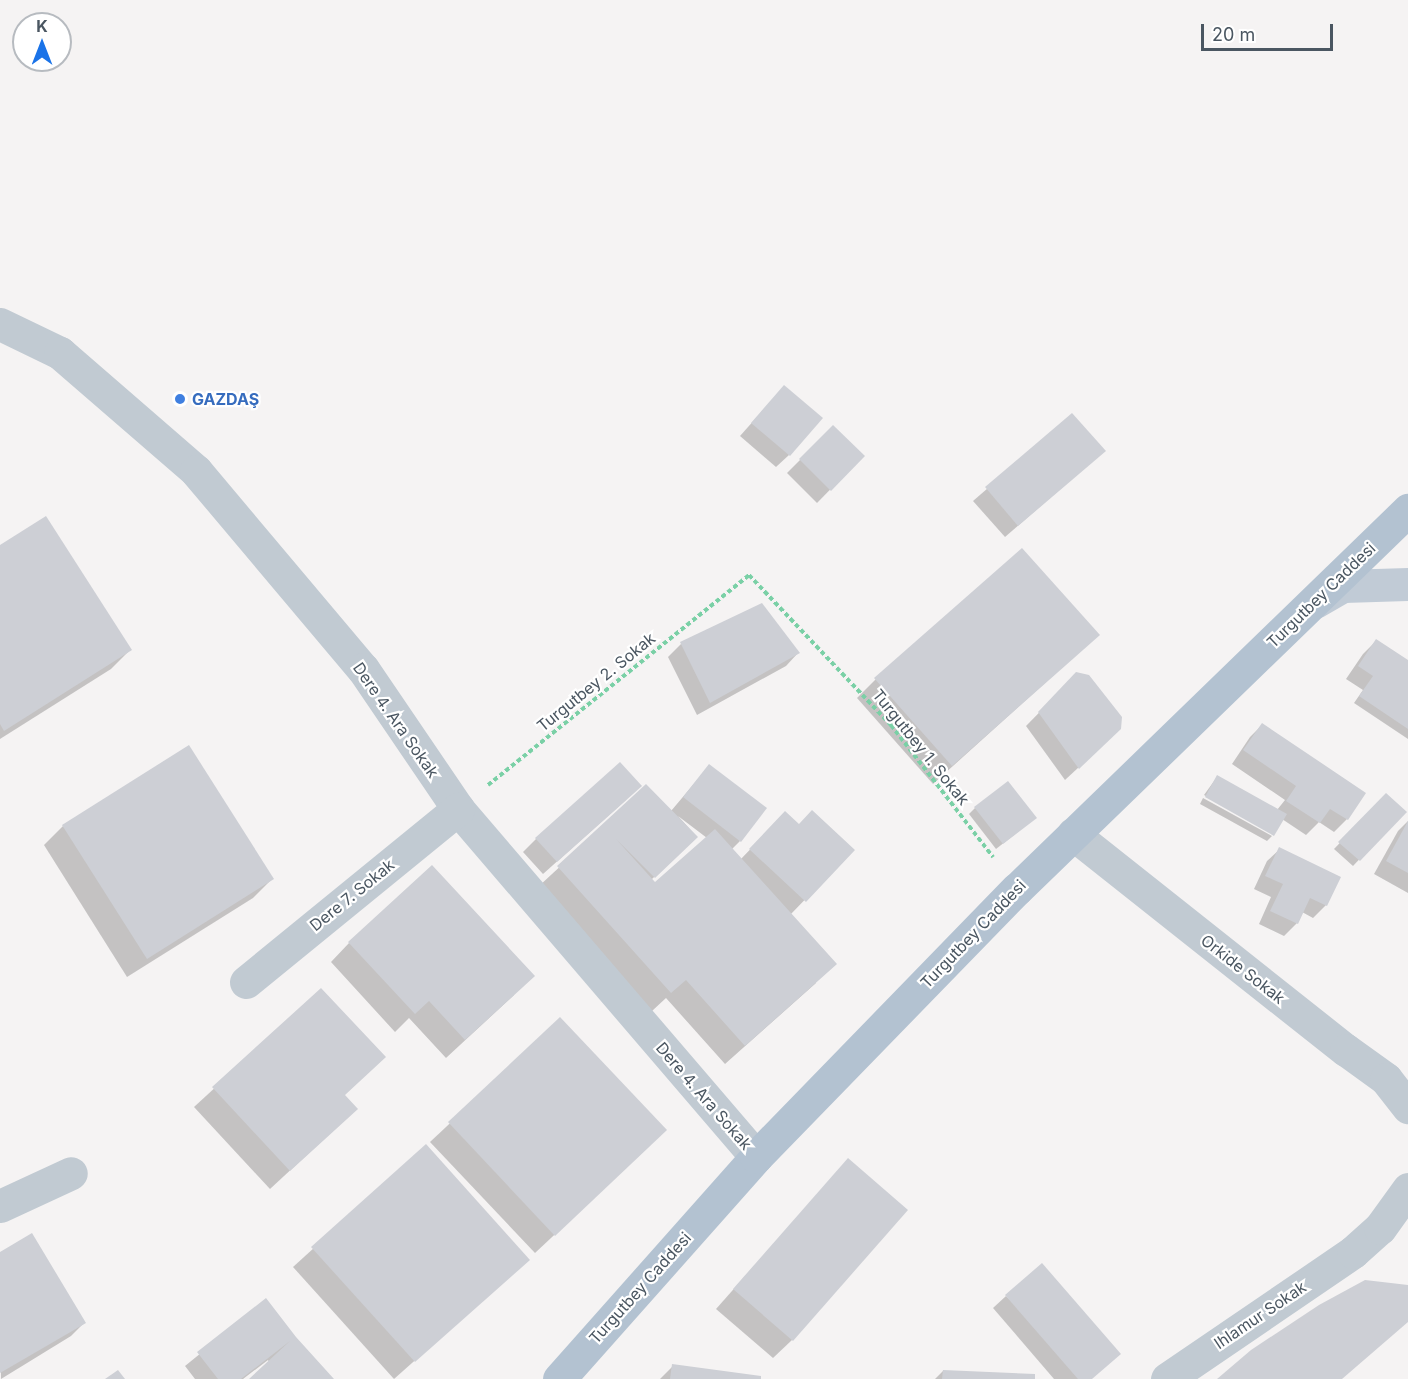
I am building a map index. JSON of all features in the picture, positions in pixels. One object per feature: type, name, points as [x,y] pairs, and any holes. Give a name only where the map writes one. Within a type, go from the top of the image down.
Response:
[{"type":"main road","name":"Turgutbey Caddesi","points":[[559,1379],[756,1157],[1017,889],[1408,510]]},
{"type":"street","name":"Dere 4. Ara Sokak","points":[[0,324],[60,353],[196,471],[363,669],[458,809],[756,1157]]},
{"type":"street","points":[[1309,607],[1343,586],[1408,584]]},
{"type":"street","name":"Dere 7. Sokak","points":[[246,982],[458,809]]},
{"type":"street","name":"Orkide Sokak","points":[[1073,834],[1346,1050],[1386,1079],[1408,1107]]},
{"type":"street","points":[[0,1206],[70,1173]]},
{"type":"street","name":"Ihlamur Sokak","points":[[1167,1379],[1353,1252],[1380,1227],[1408,1190]]},
{"type":"path","name":"Turgutbey 2. Sokak","points":[[458,809],[749,575]]},
{"type":"path","name":"Turgutbey 1. Sokak","points":[[749,575],[891,725],[1017,889]]},
{"type":"building","points":[[784,385],[823,418],[790,456],[751,423]]},
{"type":"building","points":[[1072,413],[1106,451],[1018,526],[985,487]]},
{"type":"building","points":[[833,425],[865,456],[831,491],[799,459]]},
{"type":"building","points":[[46,516],[132,650],[4,731],[0,724],[0,545]]},
{"type":"building","points":[[1022,548],[1100,635],[952,766],[874,678]]},
{"type":"building","points":[[762,603],[800,653],[710,703],[680,642]]},
{"type":"building","points":[[1376,639],[1408,660],[1408,729],[1359,696],[1373,676],[1358,666]]},
{"type":"building","points":[[1076,672],[1089,675],[1122,717],[1121,729],[1079,769],[1038,712]]},
{"type":"building","points":[[1262,723],[1366,793],[1348,820],[1330,809],[1320,823],[1286,801],[1296,786],[1243,750]]},
{"type":"building","points":[[189,745],[274,879],[147,959],[62,825]]},
{"type":"building","points":[[620,762],[642,786],[557,862],[535,838]]},
{"type":"building","points":[[709,764],[767,808],[741,842],[683,797]]},
{"type":"building","points":[[1217,775],[1287,814],[1274,836],[1205,797]]},
{"type":"building","points":[[1008,781],[1037,818],[1003,844],[974,807]]},
{"type":"building","points":[[646,784],[698,837],[655,878],[616,839],[655,882],[715,829],[837,964],[745,1046],[686,980],[671,993],[557,866]]},
{"type":"building","points":[[1386,793],[1407,812],[1360,861],[1338,842]]},
{"type":"building","points":[[812,810],[855,850],[806,902],[749,849],[785,811],[799,824]]},
{"type":"building","points":[[1408,821],[1408,873],[1386,861]]},
{"type":"building","points":[[1279,847],[1341,877],[1327,906],[1310,898],[1298,924],[1270,911],[1283,884],[1265,876]]},
{"type":"building","points":[[432,865],[535,976],[465,1040],[429,1001],[415,1014],[348,942]]},
{"type":"building","points":[[321,988],[386,1057],[345,1095],[358,1109],[290,1171],[212,1087]]},
{"type":"building","points":[[560,1017],[667,1130],[555,1236],[448,1122]]},
{"type":"building","points":[[426,1144],[530,1260],[415,1362],[311,1247]]},
{"type":"building","points":[[848,1158],[908,1210],[793,1341],[733,1289]]},
{"type":"building","points":[[32,1233],[86,1323],[0,1373],[0,1252]]},
{"type":"building","points":[[1042,1263],[1121,1354],[1092,1379],[1078,1379],[1005,1295]]},
{"type":"building","points":[[1365,1280],[1408,1285],[1408,1322],[1342,1379],[1217,1379],[1251,1350],[1319,1305]]},
{"type":"building","points":[[266,1298],[296,1337],[334,1379],[249,1379],[290,1341],[241,1379],[218,1379],[197,1352]]},
{"type":"building","points":[[672,1364],[761,1376],[761,1379],[670,1379]]},
{"type":"building","points":[[118,1370],[125,1379],[105,1379]]},
{"type":"building","points":[[943,1370],[1035,1374],[1035,1379],[942,1379]]},
{"type":"place","name":"GAZDAŞ","points":[[180,399]]}]
